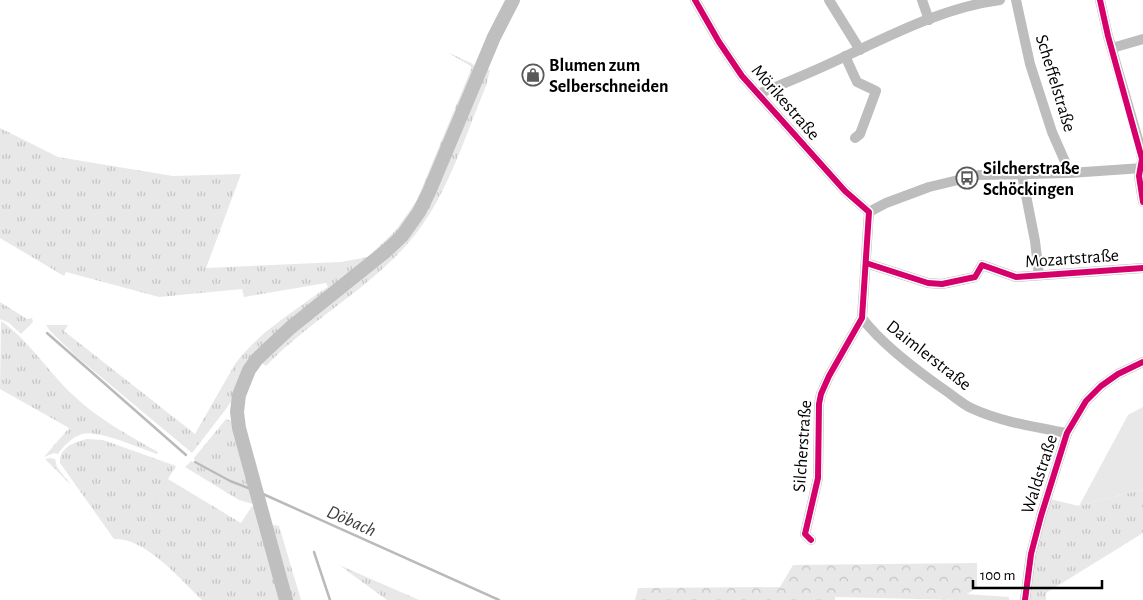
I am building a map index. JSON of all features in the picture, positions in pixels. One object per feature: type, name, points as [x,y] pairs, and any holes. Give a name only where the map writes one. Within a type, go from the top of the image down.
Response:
[{"type":"main road","points":[[286,600],[240,435],[237,412],[239,395],[249,370],[276,339],[386,252],[413,221],[429,192],[481,65],[513,0]]},
{"type":"street","name":"Mörikestraße","points":[[695,0],[727,54],[758,94],[845,191],[869,212]]},
{"type":"street","points":[[829,0],[860,50]]},
{"type":"street","points":[[922,0],[929,20]]},
{"type":"street","points":[[758,94],[888,36],[929,20],[982,2],[1000,0]]},
{"type":"street","name":"Scheffelstraße","points":[[1016,0],[1030,64],[1052,132],[1070,173]]},
{"type":"street","points":[[1100,0],[1139,143],[1142,160],[1143,202]]},
{"type":"street","points":[[1112,48],[1143,39]]},
{"type":"street","points":[[845,56],[857,82],[876,91],[860,134],[855,138]]},
{"type":"street","points":[[869,212],[886,203],[930,187],[979,175],[1141,171]]},
{"type":"street","name":"Mozartstraße","points":[[1022,175],[1035,241],[1039,275]]},
{"type":"street","name":"Silcherstraße","points":[[811,540],[805,534],[818,478],[819,441],[817,417],[821,394],[828,376],[862,318],[869,212]]},
{"type":"street","name":"Mozartstraße","points":[[866,263],[928,284],[942,284],[975,277],[982,265],[1016,278],[1143,268]]},
{"type":"street","name":"Daimlerstraße","points":[[862,318],[873,332],[900,355],[934,383],[970,407],[997,418],[1068,433]]},
{"type":"street","name":"Waldstraße","points":[[1025,600],[1031,554],[1042,512],[1068,433],[1086,401],[1101,386],[1118,374],[1143,362]]},
{"type":"green space","points":[[447,52],[475,66],[426,191],[399,233],[278,332],[226,409],[192,453],[77,357],[50,331],[46,325],[68,325],[64,331],[195,434],[235,364],[253,343],[274,325],[328,287],[326,283],[244,297],[242,289],[159,297],[66,272],[64,276],[0,238],[0,128],[58,157],[173,176],[241,174],[206,268],[341,262],[368,257],[396,230],[417,200],[472,67]]},
{"type":"green space","points":[[484,68],[490,70],[486,86],[455,164],[426,220],[398,254],[380,271],[302,333],[266,366],[257,359],[398,240]]},
{"type":"green space","points":[[0,302],[27,319],[32,318],[33,322],[21,334],[9,323],[0,319]]},
{"type":"green space","points":[[1,321],[20,336],[64,386],[83,404],[114,426],[158,452],[157,454],[119,440],[89,433],[79,435],[65,445],[58,454],[54,453],[44,457],[69,428],[0,389]]},
{"type":"green space","points":[[1143,407],[1143,489],[1079,506],[1128,415]]},
{"type":"green space","points":[[226,419],[231,421],[233,425],[250,487],[230,480],[195,461],[194,458]]},
{"type":"green space","points":[[87,439],[103,440],[176,466],[168,479],[241,523],[252,506],[256,508],[282,600],[202,600],[173,571],[150,552],[126,540],[114,539],[60,463],[60,457],[65,449]]},
{"type":"green space","points":[[45,459],[55,459],[57,467],[71,485]]},
{"type":"green space","points":[[191,461],[229,482],[251,490],[256,505],[239,500],[185,467]]},
{"type":"green space","points":[[1143,489],[1143,533],[1046,593],[1046,600],[1028,600],[1031,554],[1046,498],[1079,506]]},
{"type":"green space","points":[[272,526],[279,526],[301,600],[290,600]]},
{"type":"green space","points":[[977,563],[977,588],[957,600],[835,597],[835,600],[635,600],[638,588],[780,587],[793,565]]},
{"type":"green space","points":[[339,565],[419,600],[387,600]]},
{"type":"green space","points":[[966,594],[1009,597],[1009,600],[957,600]]},
{"type":"waterway","name":"Döbach","points":[[47,333],[186,455]]},
{"type":"waterway","name":"Döbach","points":[[195,462],[230,481],[251,489]]},
{"type":"waterway","name":"Döbach","points":[[263,494],[499,600]]},
{"type":"waterway","points":[[314,552],[330,600]]},
{"type":"cycle path","points":[[695,0],[719,42],[742,76],[845,191],[869,212],[862,318],[829,376],[819,404],[818,478],[805,534],[811,540]]},
{"type":"cycle path","points":[[1100,0],[1142,159],[1139,176],[1143,202]]},
{"type":"cycle path","points":[[866,263],[928,283],[942,284],[975,277],[982,265],[1016,277],[1143,268]]},
{"type":"cycle path","points":[[1025,600],[1031,554],[1067,433],[1086,401],[1101,386],[1118,374],[1143,362]]},
{"type":"place","name":"Blumen zum Selberschneiden","points":[[533,75]]},
{"type":"place","name":"Silcherstraße Schöckingen","points":[[967,178]]}]
